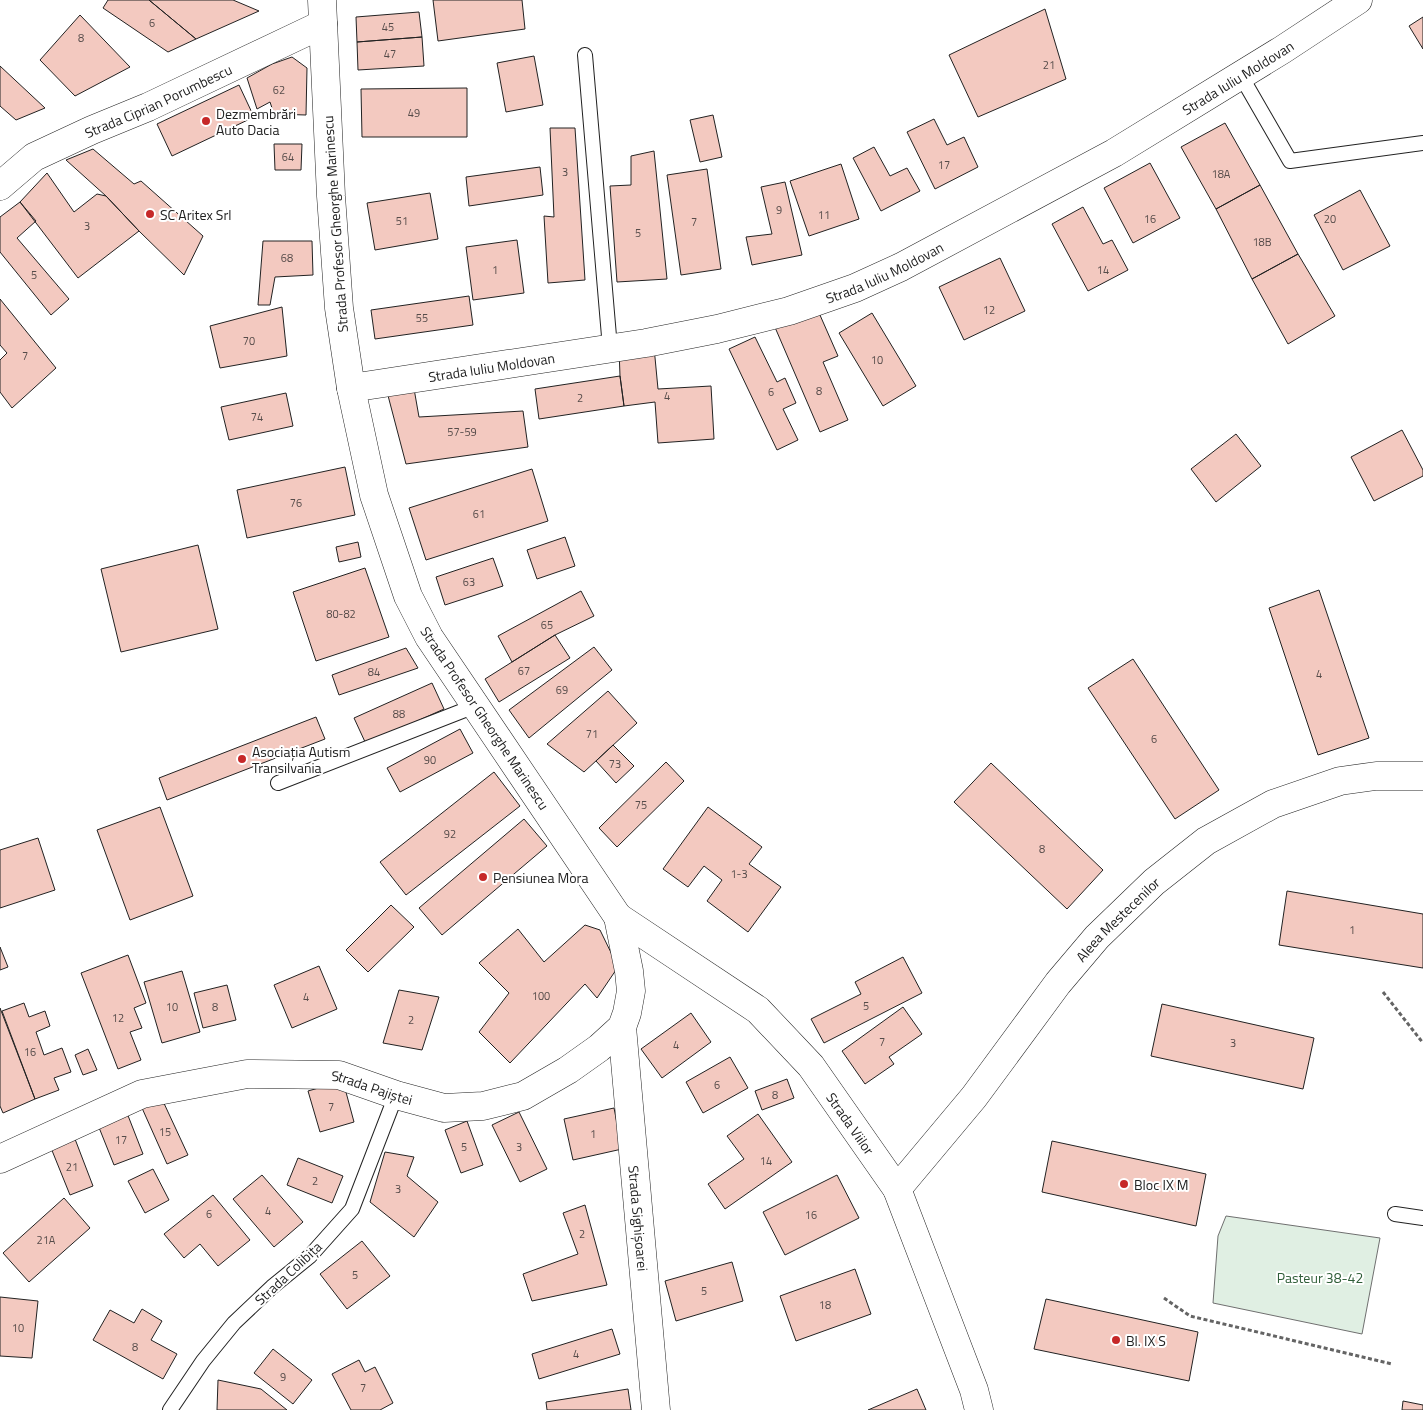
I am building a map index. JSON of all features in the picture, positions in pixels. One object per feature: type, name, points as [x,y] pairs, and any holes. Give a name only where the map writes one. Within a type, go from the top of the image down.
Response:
[{"type":"street","name":"Strada Iuliu Moldovan","points":[[351,388],[646,343],[717,329],[790,311],[855,288],[901,267],[1114,153],[1240,76],[1358,0]]},
{"type":"street","name":"Strada Ciprian Porumbescu","points":[[0,186],[34,157],[148,107],[323,12]]},
{"type":"street","name":"Strada Profesor Gheorghe Marinescu","points":[[323,12],[331,196],[339,308],[351,388],[374,494],[408,596],[428,637],[618,916]]},
{"type":"street","name":"Aleea Mestecenilor","points":[[897,1189],[974,1097],[1058,983],[1098,937],[1154,882],[1198,847],[1273,804],[1340,781],[1376,776],[1423,776]]},
{"type":"street","points":[[618,916],[629,971],[631,992],[622,1027]]},
{"type":"street","name":"Strada Viilor","points":[[618,916],[758,1010],[810,1066],[897,1189],[974,1390],[979,1410]]},
{"type":"street","name":"Strada Pajiștei","points":[[0,1159],[142,1094],[247,1074],[339,1075],[396,1095],[444,1108],[483,1106],[523,1096],[568,1070],[599,1048],[622,1027]]},
{"type":"street","name":"Strada Sighișoarei","points":[[622,1027],[656,1410]]},
{"type":"lane","points":[[586,55],[610,348]]},
{"type":"lane","points":[[1240,76],[1290,161],[1423,143]]},
{"type":"lane","points":[[278,783],[476,706]]},
{"type":"lane","name":"Strada Colibița","points":[[170,1410],[204,1361],[234,1323],[272,1287],[310,1256],[352,1209],[396,1095]]},
{"type":"lane","points":[[1395,1214],[1423,1218]]},
{"type":"path","points":[[1383,992],[1423,1043]]},
{"type":"path","points":[[1164,1298],[1190,1316],[1392,1364]]},
{"type":"green space","name":"Pasteur 38-42","points":[[1226,1216],[1380,1238],[1362,1334],[1213,1303],[1218,1236]]},
{"type":"building","points":[[108,0],[149,0],[196,39],[168,52],[103,8]]},
{"type":"building","points":[[149,0],[233,0],[259,11],[196,39]]},
{"type":"building","points":[[433,0],[522,0],[525,29],[438,41]]},
{"type":"building","points":[[1045,9],[1066,79],[978,117],[949,55]]},
{"type":"building","points":[[419,12],[422,37],[357,42],[356,17]]},
{"type":"building","points":[[80,15],[130,67],[75,96],[40,60]]},
{"type":"building","points":[[1423,17],[1423,49],[1409,26]]},
{"type":"building","points":[[422,37],[424,66],[358,70],[357,42]]},
{"type":"building","points":[[534,56],[543,105],[506,112],[497,63]]},
{"type":"building","points":[[292,57],[307,68],[306,115],[274,114],[270,102],[257,109],[247,78],[272,64]]},
{"type":"building","points":[[0,66],[45,108],[16,120],[0,106]]},
{"type":"building","name":"Dezmembrări Auto Dacia","points":[[239,85],[254,117],[172,156],[157,124]]},
{"type":"building","points":[[467,88],[467,137],[362,137],[361,89]]},
{"type":"building","points":[[713,115],[722,157],[700,162],[690,120]]},
{"type":"building","points":[[934,119],[947,145],[964,137],[978,167],[935,189],[907,132]]},
{"type":"building","points":[[1225,123],[1260,185],[1216,209],[1181,147]]},
{"type":"building","points":[[550,128],[575,128],[585,280],[548,283],[544,216],[554,217]]},
{"type":"building","points":[[274,144],[302,144],[301,170],[275,170]]},
{"type":"building","points":[[874,147],[890,176],[907,168],[920,191],[881,211],[853,158]]},
{"type":"building","name":"SC Aritex Srl","points":[[93,149],[134,184],[141,181],[203,236],[184,275],[106,196],[66,160]]},
{"type":"building","points":[[654,151],[667,279],[617,282],[610,186],[631,185],[631,156]]},
{"type":"building","points":[[1150,163],[1180,218],[1133,243],[1104,188]]},
{"type":"building","points":[[841,164],[859,219],[809,236],[790,181]]},
{"type":"building","points":[[540,167],[543,195],[469,206],[466,177]]},
{"type":"building","points":[[707,169],[721,269],[681,275],[667,175]]},
{"type":"building","points":[[47,173],[74,212],[97,194],[106,196],[139,231],[78,278],[20,202]]},
{"type":"building","points":[[785,182],[802,255],[752,265],[746,237],[772,234],[761,187]]},
{"type":"building","points":[[1260,185],[1298,254],[1252,279],[1216,209]]},
{"type":"building","points":[[1360,190],[1390,246],[1343,270],[1314,215]]},
{"type":"building","points":[[430,193],[438,239],[375,250],[367,203]]},
{"type":"building","points":[[20,202],[36,221],[17,238],[69,299],[51,315],[0,252],[0,217]]},
{"type":"building","points":[[1083,207],[1103,244],[1112,240],[1128,270],[1088,291],[1052,224]]},
{"type":"building","points":[[517,240],[524,293],[473,300],[466,247]]},
{"type":"building","points":[[263,241],[312,241],[313,275],[275,277],[270,305],[258,305]]},
{"type":"building","points":[[1298,254],[1335,316],[1288,344],[1252,279]]},
{"type":"building","points":[[1000,258],[1025,311],[964,340],[939,287]]},
{"type":"building","points":[[469,296],[473,325],[375,339],[371,310]]},
{"type":"building","points":[[0,299],[56,368],[12,408],[0,392],[0,360],[7,353],[0,345]]},
{"type":"building","points":[[816,306],[838,356],[823,362],[848,420],[820,432],[774,325]]},
{"type":"building","points":[[282,307],[287,356],[220,368],[210,326]]},
{"type":"building","points":[[872,313],[916,386],[883,406],[839,333]]},
{"type":"building","points":[[755,337],[777,382],[785,378],[796,403],[783,409],[798,440],[777,450],[729,349]]},
{"type":"building","points":[[654,347],[658,389],[711,386],[714,439],[658,443],[655,402],[624,406],[619,349]]},
{"type":"building","points":[[620,376],[624,406],[539,419],[535,389]]},
{"type":"building","points":[[413,383],[419,417],[523,411],[528,447],[406,464],[386,388]]},
{"type":"building","points":[[286,393],[293,426],[229,440],[221,407]]},
{"type":"building","points":[[1402,430],[1423,470],[1423,476],[1374,501],[1351,457]]},
{"type":"building","points":[[1236,434],[1261,466],[1216,502],[1191,469]]},
{"type":"building","points":[[345,467],[355,515],[247,538],[237,490]]},
{"type":"building","points":[[532,469],[548,521],[426,560],[409,508]]},
{"type":"building","points":[[565,537],[575,566],[537,579],[527,550]]},
{"type":"building","points":[[358,542],[361,557],[339,562],[336,547]]},
{"type":"building","points":[[198,545],[218,629],[121,652],[101,569]]},
{"type":"building","points":[[493,558],[503,586],[445,605],[436,577]]},
{"type":"building","points":[[365,568],[389,637],[316,661],[293,592]]},
{"type":"building","points":[[1319,590],[1369,738],[1318,755],[1269,608]]},
{"type":"building","points":[[581,591],[594,616],[555,635],[512,662],[498,636]]},
{"type":"building","points":[[555,635],[570,658],[499,702],[485,679]]},
{"type":"building","points":[[594,647],[612,670],[529,738],[509,710]]},
{"type":"building","points":[[406,648],[418,668],[339,695],[332,675]]},
{"type":"building","points":[[1133,659],[1219,790],[1175,819],[1088,688]]},
{"type":"building","points":[[432,683],[444,709],[366,744],[354,718]]},
{"type":"building","points":[[608,691],[637,723],[584,772],[547,744]]},
{"type":"building","name":"Asociația Autism Transilvania","points":[[316,717],[325,739],[167,800],[159,778]]},
{"type":"building","points":[[460,729],[473,753],[400,792],[387,768]]},
{"type":"building","points":[[613,745],[634,766],[616,783],[596,761]]},
{"type":"building","points":[[666,762],[684,781],[617,847],[599,828]]},
{"type":"building","points":[[991,763],[1103,870],[1067,909],[954,802]]},
{"type":"building","points":[[494,772],[520,806],[406,895],[380,862]]},
{"type":"building","points":[[160,807],[193,896],[130,920],[97,830]]},
{"type":"building","points":[[708,807],[762,847],[749,864],[781,887],[748,932],[707,901],[722,880],[704,866],[688,887],[663,869]]},
{"type":"building","name":"Pensiunea Mora","points":[[524,819],[547,846],[442,935],[419,908]]},
{"type":"building","points":[[38,838],[55,890],[0,908],[0,850]]},
{"type":"building","points":[[1287,891],[1423,914],[1423,968],[1279,945]]},
{"type":"building","points":[[391,905],[414,927],[368,972],[346,950]]},
{"type":"building","points":[[585,925],[600,930],[618,967],[597,998],[585,984],[510,1063],[479,1032],[509,993],[479,963],[518,929],[544,962]]},
{"type":"building","points":[[0,947],[8,967],[0,970]]},
{"type":"building","points":[[128,955],[146,1003],[134,1008],[142,1028],[130,1032],[141,1060],[118,1069],[81,973]]},
{"type":"building","points":[[903,957],[922,993],[824,1043],[811,1019],[861,994],[855,982]]},
{"type":"building","points":[[319,966],[337,1009],[292,1028],[274,985]]},
{"type":"building","points":[[182,971],[200,1032],[162,1043],[144,982]]},
{"type":"building","points":[[227,985],[236,1020],[203,1028],[194,993]]},
{"type":"building","points":[[399,990],[439,997],[422,1050],[383,1043]]},
{"type":"building","points":[[24,1003],[29,1017],[45,1011],[50,1026],[36,1032],[44,1055],[62,1048],[71,1072],[54,1078],[59,1090],[35,1099],[2,1011]]},
{"type":"building","points":[[1162,1004],[1314,1038],[1303,1089],[1151,1056]]},
{"type":"building","points":[[903,1007],[922,1034],[889,1057],[894,1064],[865,1084],[842,1051]]},
{"type":"building","points":[[0,1008],[35,1099],[3,1113],[0,1106]]},
{"type":"building","points":[[691,1013],[711,1042],[662,1078],[641,1049]]},
{"type":"building","points":[[88,1049],[97,1070],[83,1075],[75,1055]]},
{"type":"building","points":[[730,1057],[748,1088],[703,1113],[686,1082]]},
{"type":"building","points":[[787,1079],[794,1098],[762,1110],[755,1091]]},
{"type":"building","points":[[343,1081],[354,1122],[320,1132],[308,1091]]},
{"type":"building","points":[[162,1099],[188,1155],[167,1164],[142,1108]]},
{"type":"building","points":[[614,1108],[622,1149],[573,1160],[564,1119]]},
{"type":"building","points":[[519,1112],[547,1169],[520,1182],[492,1125]]},
{"type":"building","points":[[127,1113],[143,1154],[114,1165],[98,1125]]},
{"type":"building","points":[[758,1114],[792,1162],[725,1209],[708,1184],[744,1159],[727,1136]]},
{"type":"building","points":[[467,1121],[483,1165],[461,1173],[445,1130]]},
{"type":"building","points":[[75,1139],[93,1186],[70,1195],[51,1148]]},
{"type":"building","name":"Bloc IX M","points":[[1052,1141],[1206,1174],[1196,1226],[1042,1192]]},
{"type":"building","points":[[385,1152],[414,1157],[407,1176],[438,1202],[414,1237],[370,1202]]},
{"type":"building","points":[[298,1158],[343,1176],[332,1203],[287,1185]]},
{"type":"building","points":[[153,1169],[169,1200],[145,1213],[128,1181]]},
{"type":"building","points":[[262,1175],[303,1222],[274,1247],[233,1199]]},
{"type":"building","points":[[837,1175],[859,1218],[785,1255],[763,1212]]},
{"type":"building","points":[[213,1195],[250,1240],[218,1266],[200,1244],[184,1258],[164,1234]]},
{"type":"building","points":[[64,1198],[90,1228],[29,1282],[3,1253]]},
{"type":"building","points":[[585,1205],[607,1285],[532,1301],[523,1274],[578,1254],[563,1213]]},
{"type":"building","points":[[362,1241],[390,1276],[347,1309],[320,1274]]},
{"type":"building","points":[[732,1262],[743,1301],[676,1321],[665,1281]]},
{"type":"building","points":[[855,1269],[871,1314],[796,1341],[780,1296]]},
{"type":"building","points":[[0,1297],[38,1301],[32,1358],[0,1356]]},
{"type":"building","name":"Bl. IX S","points":[[1046,1299],[1198,1332],[1189,1381],[1034,1349]]},
{"type":"building","points":[[142,1309],[162,1321],[151,1340],[177,1354],[163,1379],[93,1340],[110,1310],[134,1323]]},
{"type":"building","points":[[612,1329],[620,1354],[539,1379],[532,1354]]},
{"type":"building","points":[[273,1349],[312,1380],[293,1404],[254,1373]]},
{"type":"building","points":[[359,1360],[365,1372],[375,1367],[393,1403],[380,1410],[351,1410],[332,1374]]},
{"type":"building","points":[[218,1380],[261,1389],[287,1410],[217,1410]]},
{"type":"building","points":[[628,1389],[631,1410],[547,1410],[546,1402]]},
{"type":"building","points":[[917,1389],[926,1410],[868,1410]]},
{"type":"building","points":[[1403,1401],[1423,1405],[1423,1410],[1402,1410]]},
{"type":"place","name":"Dezmembrări Auto Dacia","points":[[206,121]]},
{"type":"place","name":"SC Aritex Srl","points":[[150,214]]},
{"type":"place","name":"Asociația Autism Transilvania","points":[[242,759]]},
{"type":"place","name":"Pensiunea Mora","points":[[483,877]]},
{"type":"place","name":"Bloc IX M","points":[[1124,1184]]},
{"type":"place","name":"Bl. IX S","points":[[1116,1340]]}]
